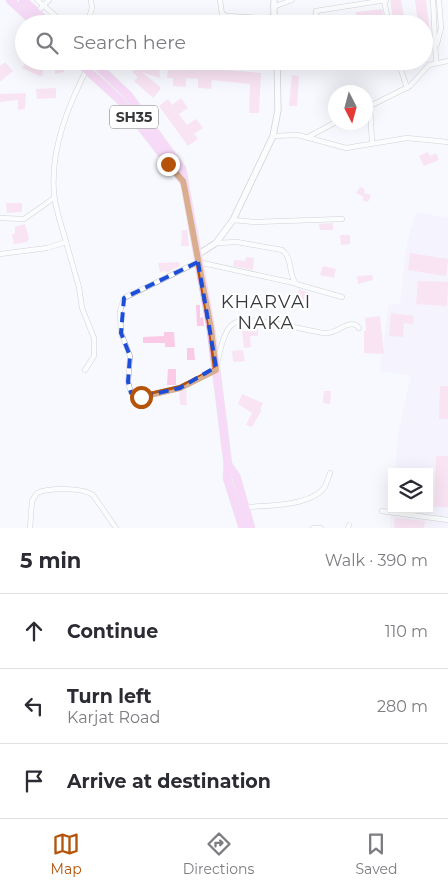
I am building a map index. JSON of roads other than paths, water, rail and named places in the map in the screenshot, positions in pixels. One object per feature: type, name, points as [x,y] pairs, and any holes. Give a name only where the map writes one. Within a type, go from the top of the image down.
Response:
[{"type":"main road","points":[[10,0],[26,15]]},
{"type":"main road","points":[[23,0],[40,15]]},
{"type":"main road","name":"SH35","points":[[87,70],[121,101],[183,181]]},
{"type":"main road","name":"SH35","points":[[101,70],[128,95],[177,159],[182,169],[211,329],[228,465],[227,478],[242,528]]},
{"type":"main road","name":"SH35","points":[[228,465],[236,476],[250,528]]},
{"type":"street","points":[[38,0],[55,15]]},
{"type":"street","points":[[37,12],[49,0]]},
{"type":"street","points":[[90,15],[92,8],[91,0]]},
{"type":"street","points":[[220,0],[222,14],[224,15]]},
{"type":"street","points":[[274,0],[274,15]]},
{"type":"street","points":[[273,7],[292,0]]},
{"type":"street","points":[[316,15],[316,11],[385,0],[387,15]]},
{"type":"street","points":[[434,0],[436,62]]},
{"type":"street","points":[[436,50],[442,28],[439,0]]},
{"type":"street","points":[[433,63],[448,62]]},
{"type":"street","points":[[85,370],[94,356],[94,338],[82,308],[80,287],[54,198],[54,173],[61,135],[70,102],[86,70]]},
{"type":"street","points":[[277,70],[278,110],[273,136],[233,220],[216,243],[197,258],[127,296],[122,302],[121,333],[131,363],[129,388],[135,396],[150,395],[180,388],[216,369],[230,327],[237,322],[273,322],[325,333],[339,330],[349,324],[359,328]]},
{"type":"street","points":[[401,70],[407,88]]},
{"type":"street","points":[[373,105],[407,88],[424,70]]},
{"type":"street","points":[[308,137],[328,126]]},
{"type":"street","points":[[371,130],[372,142]]},
{"type":"street","points":[[273,136],[308,137],[346,148],[372,142],[407,138],[448,142]]},
{"type":"street","points":[[0,218],[24,220],[54,198]]},
{"type":"street","points":[[233,220],[255,222],[342,219]]},
{"type":"street","points":[[0,254],[47,248],[66,242]]},
{"type":"street","points":[[216,243],[237,242],[282,250],[288,258],[294,282]]},
{"type":"street","points":[[197,258],[294,282],[342,297]]},
{"type":"street","points":[[244,507],[272,506],[306,499],[323,489],[330,473]]},
{"type":"street","points":[[30,528],[32,500],[36,493],[76,489],[88,491],[93,495],[116,528]]},
{"type":"street","points":[[382,511],[448,520]]},
{"type":"street","points":[[313,528],[320,528]]},
{"type":"district","name":"KHARVAI NAKA","points":[[266,312]]}]
